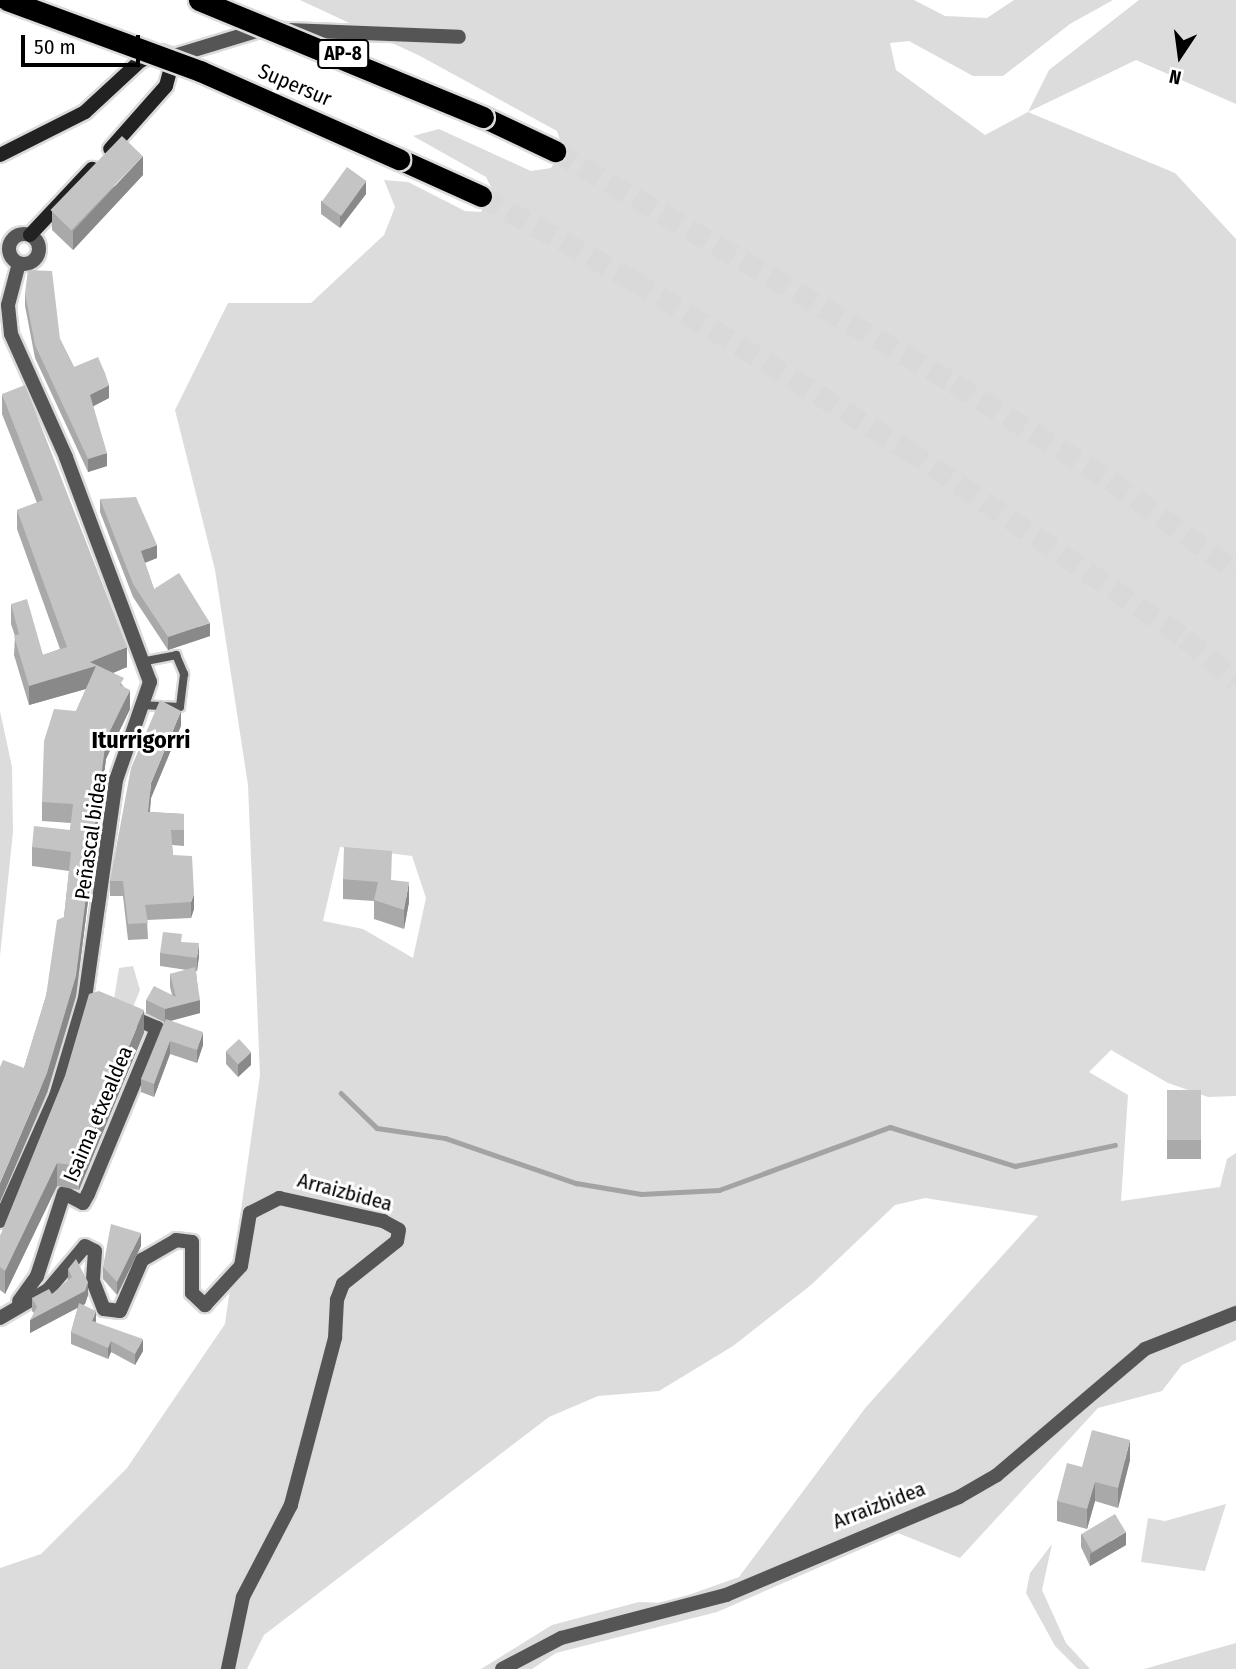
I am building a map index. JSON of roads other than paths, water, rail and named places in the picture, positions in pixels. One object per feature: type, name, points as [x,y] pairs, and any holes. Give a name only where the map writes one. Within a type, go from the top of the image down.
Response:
[{"type":"highway","name":"Supersur","points":[[7,0],[200,71],[481,196]]},
{"type":"highway","name":"AP-8","points":[[199,0],[483,117],[555,151]]},
{"type":"street","points":[[0,155],[85,112],[140,61],[161,52],[174,56],[225,37],[275,29],[459,37]]},
{"type":"street","points":[[30,235],[38,252],[29,263],[19,263],[10,243],[30,235],[166,86],[174,56]]},
{"type":"street","name":"Peñascal bidea","points":[[0,1221],[96,1005],[98,942],[116,780],[146,705],[146,661],[11,334],[8,305],[19,263]]},
{"type":"street","name":"Isaima etxealdea","points":[[19,1301],[37,1276],[64,1194],[83,1203],[88,1194],[157,1028],[96,1005]]},
{"type":"street","name":"Arraizbidea","points":[[0,1318],[48,1290],[85,1246],[95,1251],[93,1280],[104,1310],[120,1311],[142,1260],[176,1240],[192,1242],[192,1293],[205,1305],[241,1266],[250,1213],[279,1198],[383,1221],[399,1230],[397,1241],[344,1284],[337,1300],[335,1338],[291,1505],[243,1597],[228,1669]]},
{"type":"street","name":"Arraizbidea","points":[[502,1669],[561,1637],[726,1595],[959,1497],[997,1475],[1145,1349],[1236,1313]]},
{"type":"lane","points":[[146,661],[176,655],[184,674],[180,708],[146,705]]},
{"type":"waterway","points":[[341,1093],[377,1128],[445,1138],[576,1183],[641,1194],[719,1190],[890,1127],[1015,1166],[1115,1145]]},
{"type":"tunnel","points":[[555,151],[954,383],[1110,480],[1236,571]]},
{"type":"tunnel","points":[[481,196],[633,280],[907,449],[1185,638],[1236,681]]},
{"type":"district","name":"Iturrigorri","points":[[141,741]]}]
